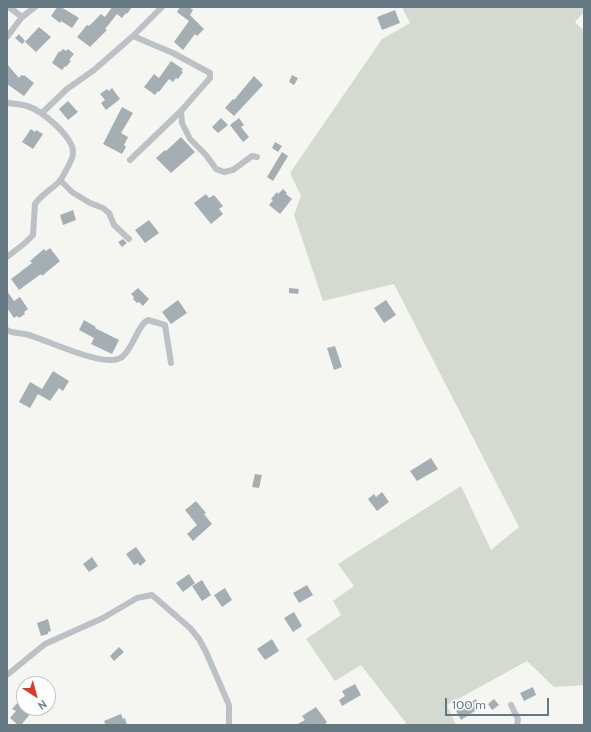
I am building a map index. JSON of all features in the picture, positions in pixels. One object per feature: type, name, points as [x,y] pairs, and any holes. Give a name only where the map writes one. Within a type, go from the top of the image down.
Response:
[{"type":"street","points":[[9,7],[22,17]]},
{"type":"street","points":[[7,37],[22,17],[35,7]]},
{"type":"street","points":[[42,113],[67,89],[94,70],[134,36],[162,7]]},
{"type":"street","points":[[130,160],[181,111],[210,78],[210,73],[173,53],[134,36]]},
{"type":"street","points":[[7,103],[26,106],[42,113],[69,140],[73,152],[70,162],[60,180],[35,204],[33,235],[25,244],[7,257]]},
{"type":"street","points":[[181,111],[182,123],[190,139],[206,155],[216,169],[224,172],[233,170],[252,156],[257,157]]},
{"type":"street","points":[[60,180],[72,192],[90,203],[103,208],[109,213],[114,225],[130,239]]},
{"type":"street","points":[[7,330],[11,333],[24,334],[93,358],[119,360],[125,355],[137,336],[141,326],[148,320],[165,325],[171,363]]},
{"type":"street","points":[[7,674],[45,644],[102,618],[137,598],[152,595],[190,628],[199,639],[229,705],[229,725]]},
{"type":"street","points":[[511,705],[518,719],[517,725]]},
{"type":"shaded area","points":[[402,7],[584,7],[584,12],[575,22],[584,31],[584,685],[554,687],[527,661],[447,705],[456,725],[403,725],[406,723],[361,665],[335,681],[306,639],[341,615],[333,601],[354,586],[338,564],[461,486],[491,550],[519,527],[394,284],[323,301],[294,215],[301,196],[290,173],[382,39],[410,23]]},
{"type":"building","points":[[57,7],[61,7],[79,18],[72,28],[61,21],[60,23],[51,16]]},
{"type":"building","points":[[112,7],[132,7],[122,18],[117,14],[105,29],[107,30],[90,47],[77,37],[87,25],[89,26],[101,14],[105,17]]},
{"type":"building","points":[[180,7],[189,7],[193,10],[190,15],[204,29],[197,36],[195,34],[183,50],[174,42],[189,21],[177,12]]},
{"type":"building","points":[[395,10],[400,23],[382,30],[377,17]]},
{"type":"building","points":[[39,27],[51,37],[36,52],[25,42]]},
{"type":"building","points":[[19,34],[25,41],[22,44],[15,38]]},
{"type":"building","points":[[63,49],[66,51],[68,49],[74,54],[69,60],[71,61],[62,70],[52,63],[59,51],[60,52]]},
{"type":"building","points":[[171,61],[183,69],[181,71],[183,72],[178,79],[176,78],[173,82],[169,79],[155,95],[144,87],[154,74],[159,78]]},
{"type":"building","points":[[7,64],[19,78],[21,75],[24,75],[34,83],[24,96],[7,84]]},
{"type":"building","points":[[292,75],[298,78],[294,85],[289,82]]},
{"type":"building","points":[[254,76],[263,85],[234,116],[225,108],[233,99],[234,100]]},
{"type":"building","points":[[112,88],[120,99],[106,110],[101,103],[105,100],[100,94],[107,89],[109,91]]},
{"type":"building","points":[[68,101],[78,112],[68,120],[59,109]]},
{"type":"building","points":[[122,107],[133,113],[121,133],[128,137],[124,145],[126,147],[122,154],[103,144]]},
{"type":"building","points":[[221,118],[228,125],[218,133],[212,127]]},
{"type":"building","points":[[239,118],[244,125],[241,127],[249,137],[243,142],[230,125]]},
{"type":"building","points":[[31,129],[35,132],[36,130],[43,134],[33,149],[22,142]]},
{"type":"building","points":[[181,137],[195,152],[171,173],[156,158]]},
{"type":"building","points":[[275,142],[282,146],[278,152],[272,148]]},
{"type":"building","points":[[282,152],[288,156],[273,181],[267,177]]},
{"type":"building","points":[[283,189],[292,199],[280,214],[269,205],[273,200],[271,199],[277,192],[278,194]]},
{"type":"building","points":[[206,194],[209,198],[214,195],[223,206],[219,209],[223,214],[211,224],[194,203]]},
{"type":"building","points":[[73,210],[76,220],[63,225],[60,215]]},
{"type":"building","points":[[149,220],[159,233],[145,243],[135,230]]},
{"type":"building","points":[[123,239],[127,243],[122,247],[118,242]]},
{"type":"building","points":[[50,248],[60,261],[42,276],[41,274],[19,290],[11,279],[32,263],[30,261],[44,249],[46,251]]},
{"type":"building","points":[[138,288],[149,299],[143,306],[133,299],[134,297],[131,294]]},
{"type":"building","points":[[289,288],[299,289],[298,294],[289,293]]},
{"type":"building","points":[[7,291],[14,301],[20,297],[28,309],[24,312],[25,314],[19,318],[17,316],[14,318],[7,308]]},
{"type":"building","points":[[178,300],[187,313],[171,324],[162,312]]},
{"type":"building","points":[[386,300],[396,315],[384,323],[374,308]]},
{"type":"building","points":[[84,320],[96,327],[95,328],[119,340],[112,354],[91,344],[94,338],[79,330]]},
{"type":"building","points":[[335,346],[342,367],[334,370],[327,348]]},
{"type":"building","points":[[53,371],[69,381],[63,391],[59,388],[50,401],[38,394],[30,408],[19,402],[30,382],[42,389]]},
{"type":"building","points":[[431,458],[438,469],[417,481],[410,471]]},
{"type":"building","points":[[255,474],[262,475],[259,488],[252,487]]},
{"type":"building","points":[[382,492],[389,502],[377,511],[368,499],[374,494],[376,497]]},
{"type":"building","points":[[196,501],[206,513],[204,514],[212,524],[193,541],[187,534],[197,525],[185,510]]},
{"type":"building","points":[[136,547],[146,561],[140,566],[138,563],[134,565],[126,554]]},
{"type":"building","points":[[92,557],[98,566],[89,572],[83,564]]},
{"type":"building","points":[[189,574],[195,583],[183,592],[176,583]]},
{"type":"building","points":[[202,580],[211,595],[202,601],[192,586]]},
{"type":"building","points":[[307,585],[313,595],[299,603],[293,593]]},
{"type":"building","points":[[225,588],[232,600],[222,607],[214,595]]},
{"type":"building","points":[[294,612],[302,626],[293,632],[284,618]]},
{"type":"building","points":[[48,619],[51,631],[48,632],[48,634],[41,636],[37,623]]},
{"type":"building","points":[[272,639],[279,651],[265,660],[257,649]]},
{"type":"building","points":[[119,647],[124,652],[114,661],[110,656]]},
{"type":"building","points":[[355,684],[361,695],[342,706],[339,700],[345,696],[342,691]]},
{"type":"building","points":[[533,687],[536,695],[524,701],[520,693]]},
{"type":"building","points":[[476,699],[481,707],[461,720],[456,711]]},
{"type":"building","points":[[494,699],[499,705],[492,710],[488,704]]},
{"type":"building","points":[[16,704],[16,711],[12,709]]},
{"type":"building","points":[[316,707],[327,722],[324,725],[296,725],[305,720],[302,716]]},
{"type":"building","points":[[16,711],[16,716],[29,716],[21,725],[18,725],[10,718]]},
{"type":"building","points":[[121,714],[123,719],[125,718],[127,725],[106,725],[104,721]]}]
